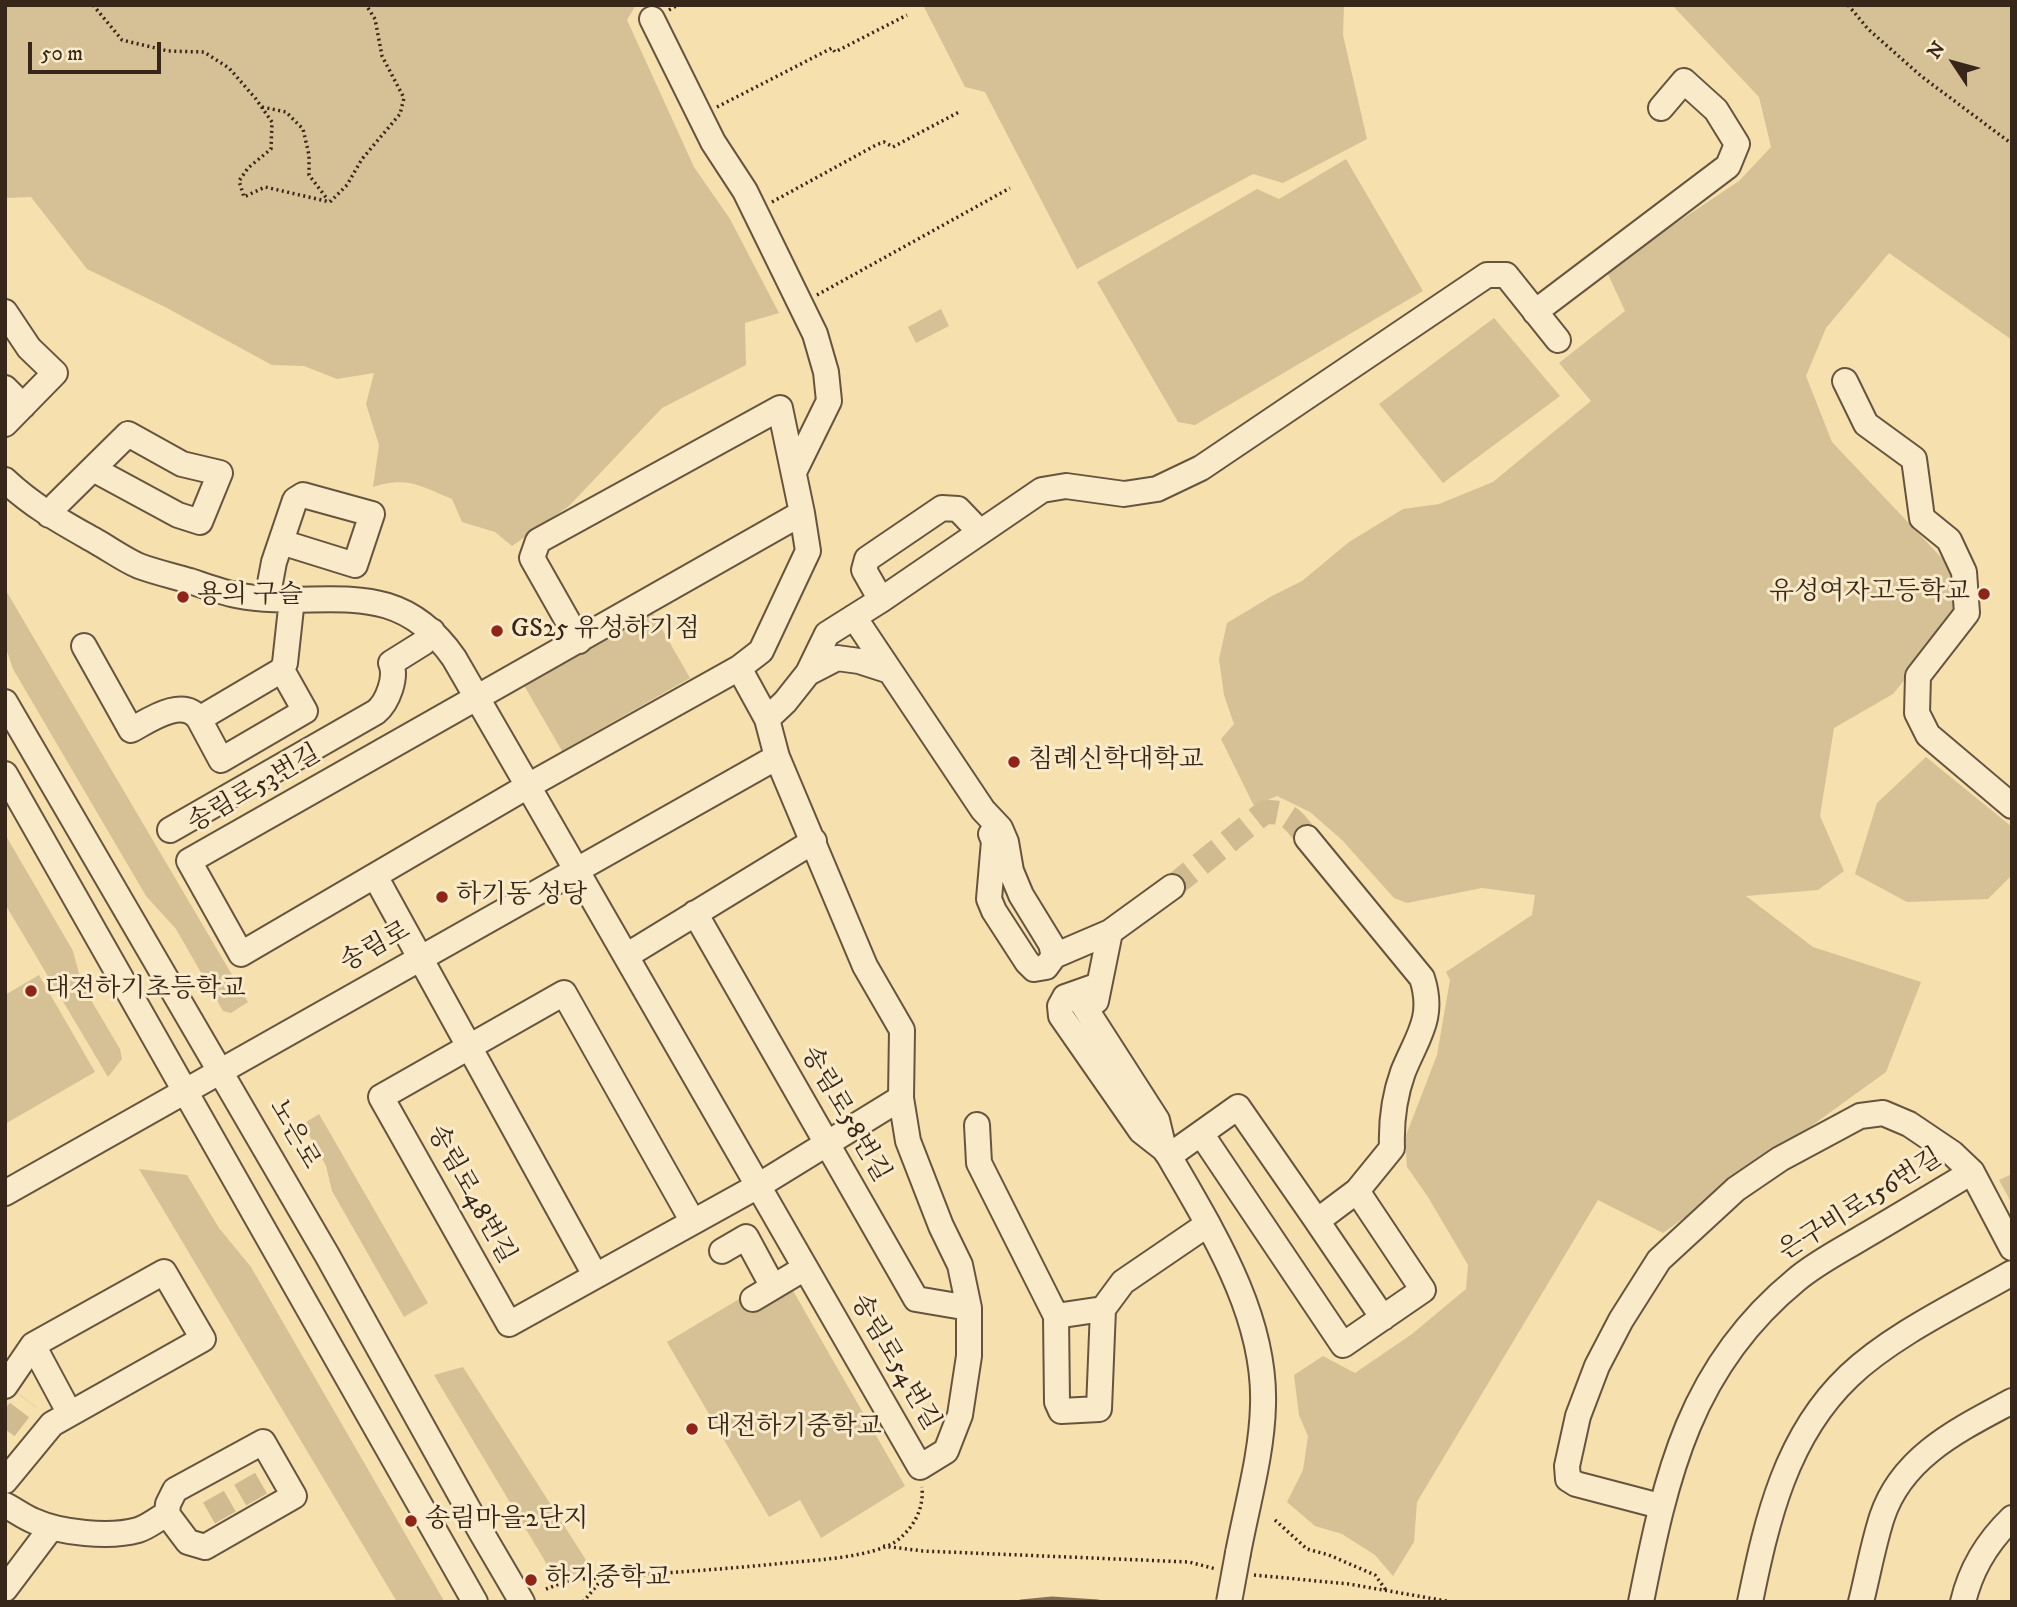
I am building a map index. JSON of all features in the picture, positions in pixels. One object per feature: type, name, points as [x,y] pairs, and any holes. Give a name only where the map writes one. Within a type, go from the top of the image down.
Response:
[{"type":"street","points":[[652,19],[700,116],[755,211],[815,334],[826,372],[829,401],[793,472]]},
{"type":"street","points":[[1535,312],[1728,166],[1737,144],[1716,110],[1684,81],[1661,108]]},
{"type":"street","points":[[766,719],[785,702],[808,673],[827,634],[1042,490],[1066,486],[1124,494],[1157,489],[1201,468],[1487,275],[1506,275],[1558,340]]},
{"type":"street","points":[[5,312],[29,348],[55,373],[5,424]]},
{"type":"street","points":[[1845,381],[1866,424],[1914,459],[1922,517],[1949,540],[1964,572],[1967,613],[1918,676],[1917,713],[1928,735],[2012,806]]},
{"type":"street","points":[[5,388],[23,406]]},
{"type":"street","name":"송림로53번길","points":[[579,641],[532,558],[538,541],[780,408],[802,513],[808,551],[761,650],[740,668],[528,786],[241,954],[189,861],[579,641],[802,513]]},
{"type":"street","points":[[50,515],[57,503],[128,434],[182,464],[220,473],[200,522],[178,515],[93,469]]},
{"type":"street","points":[[5,480],[30,503],[137,565],[236,595],[292,599],[361,599],[397,609],[432,631],[454,658],[576,869]]},
{"type":"street","points":[[881,600],[864,570],[867,559],[943,508],[958,509],[980,532]]},
{"type":"street","points":[[267,598],[281,542]]},
{"type":"street","points":[[199,719],[282,670],[292,599]]},
{"type":"street","points":[[854,617],[983,810],[994,841],[989,899],[994,911],[1034,969],[1110,932],[1172,887]]},
{"type":"street","points":[[170,830],[376,712],[384,705],[395,671],[391,663],[423,643],[432,631]]},
{"type":"street","points":[[83,646],[131,730],[167,712],[182,710],[195,714],[221,760],[305,711],[282,670]]},
{"type":"street","points":[[808,673],[837,658],[859,661],[890,671]]},
{"type":"street","points":[[740,668],[766,719],[777,757]]},
{"type":"street","name":"노은로","points":[[5,702],[220,1070],[522,1602]]},
{"type":"street","name":"송림로","points":[[5,1193],[777,757]]},
{"type":"street","name":"송림로54번길","points":[[576,869],[920,1467],[946,1451],[960,1415],[969,1356],[969,1308],[960,1265],[941,1226],[908,1141],[901,1098],[902,1030],[864,966],[777,757]]},
{"type":"street","points":[[5,774],[475,1602]]},
{"type":"street","points":[[1307,838],[1422,978],[1428,996],[1426,1020],[1396,1095],[1391,1124],[1392,1148],[1357,1191],[1317,1221]]},
{"type":"street","points":[[626,956],[814,841]]},
{"type":"street","points":[[375,876],[595,1275]]},
{"type":"street","name":"송림로58번길","points":[[695,913],[916,1299],[969,1308]]},
{"type":"street","points":[[1093,1018],[1110,932]]},
{"type":"street","points":[[1050,961],[1065,997]]},
{"type":"street","points":[[1100,985],[1065,997],[1060,1006],[1061,1016],[1141,1131],[1166,1153]]},
{"type":"street","name":"송림로48번길","points":[[693,1222],[564,993],[381,1097],[509,1324],[595,1275],[693,1222],[758,1185],[901,1098]]},
{"type":"street","points":[[1065,997],[1080,1000],[1157,1120],[1166,1153],[1208,1224],[1234,1278],[1258,1350],[1263,1404],[1257,1453],[1233,1562],[1229,1602]]},
{"type":"street","points":[[1166,1153],[1202,1135],[1238,1107],[1383,1318]]},
{"type":"street","name":"은구비로156번길","points":[[1660,1506],[1576,1484],[1568,1479],[1567,1466],[1578,1416],[1597,1366],[1621,1320],[1659,1260],[1736,1189],[1780,1159],[1860,1116],[1883,1113],[1909,1124],[1934,1140],[1972,1172],[2012,1248]]},
{"type":"street","points":[[977,1125],[979,1163],[1056,1315],[1056,1402],[1061,1411],[1099,1409],[1103,1309],[1123,1282],[1208,1224]]},
{"type":"street","points":[[1202,1135],[1343,1345],[1423,1290],[1357,1191]]},
{"type":"street","name":"은구비로156번길","points":[[1640,1602],[1660,1506],[1694,1409],[1733,1345],[1756,1318],[1796,1280],[1972,1172]]},
{"type":"street","points":[[722,1251],[746,1237],[763,1293],[805,1268]]},
{"type":"street","points":[[5,1386],[33,1345],[164,1272],[204,1339],[51,1424],[5,1481]]},
{"type":"street","points":[[1750,1602],[1774,1503],[1786,1470],[1803,1432],[1825,1401],[1851,1374],[1883,1349],[2012,1273]]},
{"type":"street","points":[[1056,1315],[1103,1309]]},
{"type":"street","points":[[33,1345],[70,1414]]},
{"type":"street","points":[[1861,1602],[1882,1515],[1908,1472],[1945,1437],[2012,1401]]},
{"type":"street","points":[[263,1442],[271,1476],[294,1496],[205,1547],[188,1542],[167,1514],[168,1504],[175,1490],[263,1442]]},
{"type":"street","points":[[5,1505],[51,1528],[99,1534],[141,1529],[167,1514]]},
{"type":"street","points":[[1963,1602],[1978,1559],[2012,1518]]},
{"type":"street","points":[[8,1579],[51,1528]]},
{"type":"path","points":[[93,5],[122,40],[168,51],[204,52],[229,68],[262,107],[272,122],[271,149],[248,168],[239,181],[244,197],[265,187],[330,202]]},
{"type":"path","points":[[330,202],[347,185],[362,159],[400,114],[404,98],[382,56],[375,19],[366,5]]},
{"type":"path","points":[[1848,5],[1868,29],[1921,76],[2012,144]]},
{"type":"path","points":[[700,116],[832,48],[835,52],[907,15]]},
{"type":"path","points":[[262,107],[286,112],[303,129],[309,155],[309,175],[330,202]]},
{"type":"path","points":[[755,211],[876,145],[884,142],[893,147],[959,112]]},
{"type":"path","points":[[800,304],[1010,188]]},
{"type":"path","points":[[546,1589],[570,1580],[848,1557],[893,1543],[915,1523],[923,1498],[920,1467]]},
{"type":"path","points":[[1275,1520],[1307,1549],[1329,1555],[1375,1575],[1387,1590]]},
{"type":"path","points":[[883,1546],[923,1550],[1233,1562]]},
{"type":"path","points":[[1254,1574],[1349,1584],[1452,1602]]},
{"type":"path","points":[[583,1602],[604,1577]]},
{"type":"shaded area","points":[[5,5],[636,5],[627,20],[694,167],[730,219],[779,313],[745,323],[746,365],[662,408],[569,506],[512,546],[495,532],[462,522],[452,499],[431,490],[396,482],[373,487],[379,445],[366,404],[374,373],[337,379],[304,366],[272,365],[165,307],[87,269],[31,197],[5,198]]},
{"type":"shaded area","points":[[923,5],[1344,5],[1343,35],[1367,139],[1283,183],[1253,174],[1077,269],[985,92],[965,87]]},
{"type":"shaded area","points":[[1672,5],[2012,5],[2012,340],[1889,253],[1826,328],[1806,376],[1832,442],[1955,572],[1955,618],[1893,694],[1834,728],[1820,816],[1844,871],[1818,890],[1746,896],[1813,947],[1921,982],[1886,1072],[1663,1233],[1598,1200],[1417,1502],[1414,1542],[1393,1576],[1375,1555],[1342,1534],[1315,1526],[1287,1502],[1303,1470],[1308,1436],[1299,1415],[1294,1375],[1323,1356],[1355,1373],[1412,1334],[1466,1289],[1468,1265],[1407,1167],[1405,1138],[1437,1055],[1450,980],[1446,972],[1532,915],[1535,895],[1482,888],[1407,903],[1394,898],[1342,840],[1310,812],[1277,796],[1254,806],[1221,739],[1234,724],[1224,695],[1219,659],[1227,623],[1302,581],[1349,542],[1403,509],[1439,504],[1493,482],[1591,401],[1559,363],[1625,311],[1606,270],[1739,181],[1771,147],[1759,97]]},
{"type":"shaded area","points":[[1346,159],[1423,291],[1195,425],[1178,422],[1097,282],[1257,189],[1279,199]]},
{"type":"shaded area","points":[[941,309],[949,326],[916,343],[908,327]]},
{"type":"shaded area","points":[[1494,318],[1560,396],[1443,483],[1379,404]]},
{"type":"shaded area","points":[[5,589],[248,1002],[231,1013],[223,1011],[176,929],[146,896],[13,669],[5,645]]},
{"type":"shaded area","points":[[650,608],[690,678],[562,751],[522,682]]},
{"type":"shaded area","points":[[1926,757],[2012,827],[2012,875],[1988,899],[1907,902],[1855,874],[1877,803]]},
{"type":"shaded area","points":[[5,834],[73,951],[82,985],[120,1049],[122,1059],[108,1077],[5,904]]},
{"type":"shaded area","name":"대전하기초등학교","points":[[39,975],[95,1072],[5,1124],[5,995]]},
{"type":"shaded area","points":[[319,1114],[428,1303],[404,1317],[332,1191],[326,1166],[303,1124]]},
{"type":"shaded area","points":[[139,1169],[187,1175],[219,1228],[251,1267],[444,1601],[397,1602]]},
{"type":"shaded area","points":[[2012,1174],[2012,1204],[1999,1180]]},
{"type":"shaded area","points":[[792,1289],[905,1486],[821,1538],[800,1500],[769,1517],[667,1342],[746,1295]]},
{"type":"shaded area","points":[[463,1367],[593,1571],[555,1578],[434,1375]]},
{"type":"waterway","points":[[1021,1602],[1052,1599],[1098,1602]]},
{"type":"tunnel","points":[[1172,887],[1265,812],[1280,813],[1290,818],[1307,838]]},
{"type":"tunnel","points":[[5,1429],[27,1400]]},
{"type":"tunnel","points":[[209,1513],[263,1482]]},
{"type":"place","name":"유성여자고등학교","points":[[1984,594]]},
{"type":"place","name":"용의 구슬","points":[[183,597]]},
{"type":"place","name":"GS25 유성하기점","points":[[497,631]]},
{"type":"place","name":"침례신학대학교","points":[[1014,762]]},
{"type":"place","name":"하기동 성당","points":[[442,897]]},
{"type":"place","name":"대전하기초등학교","points":[[31,991]]},
{"type":"place","name":"대전하기중학교","points":[[692,1429]]},
{"type":"place","name":"송림마을2단지","points":[[411,1521]]},
{"type":"place","name":"하기중학교","points":[[531,1580]]}]
